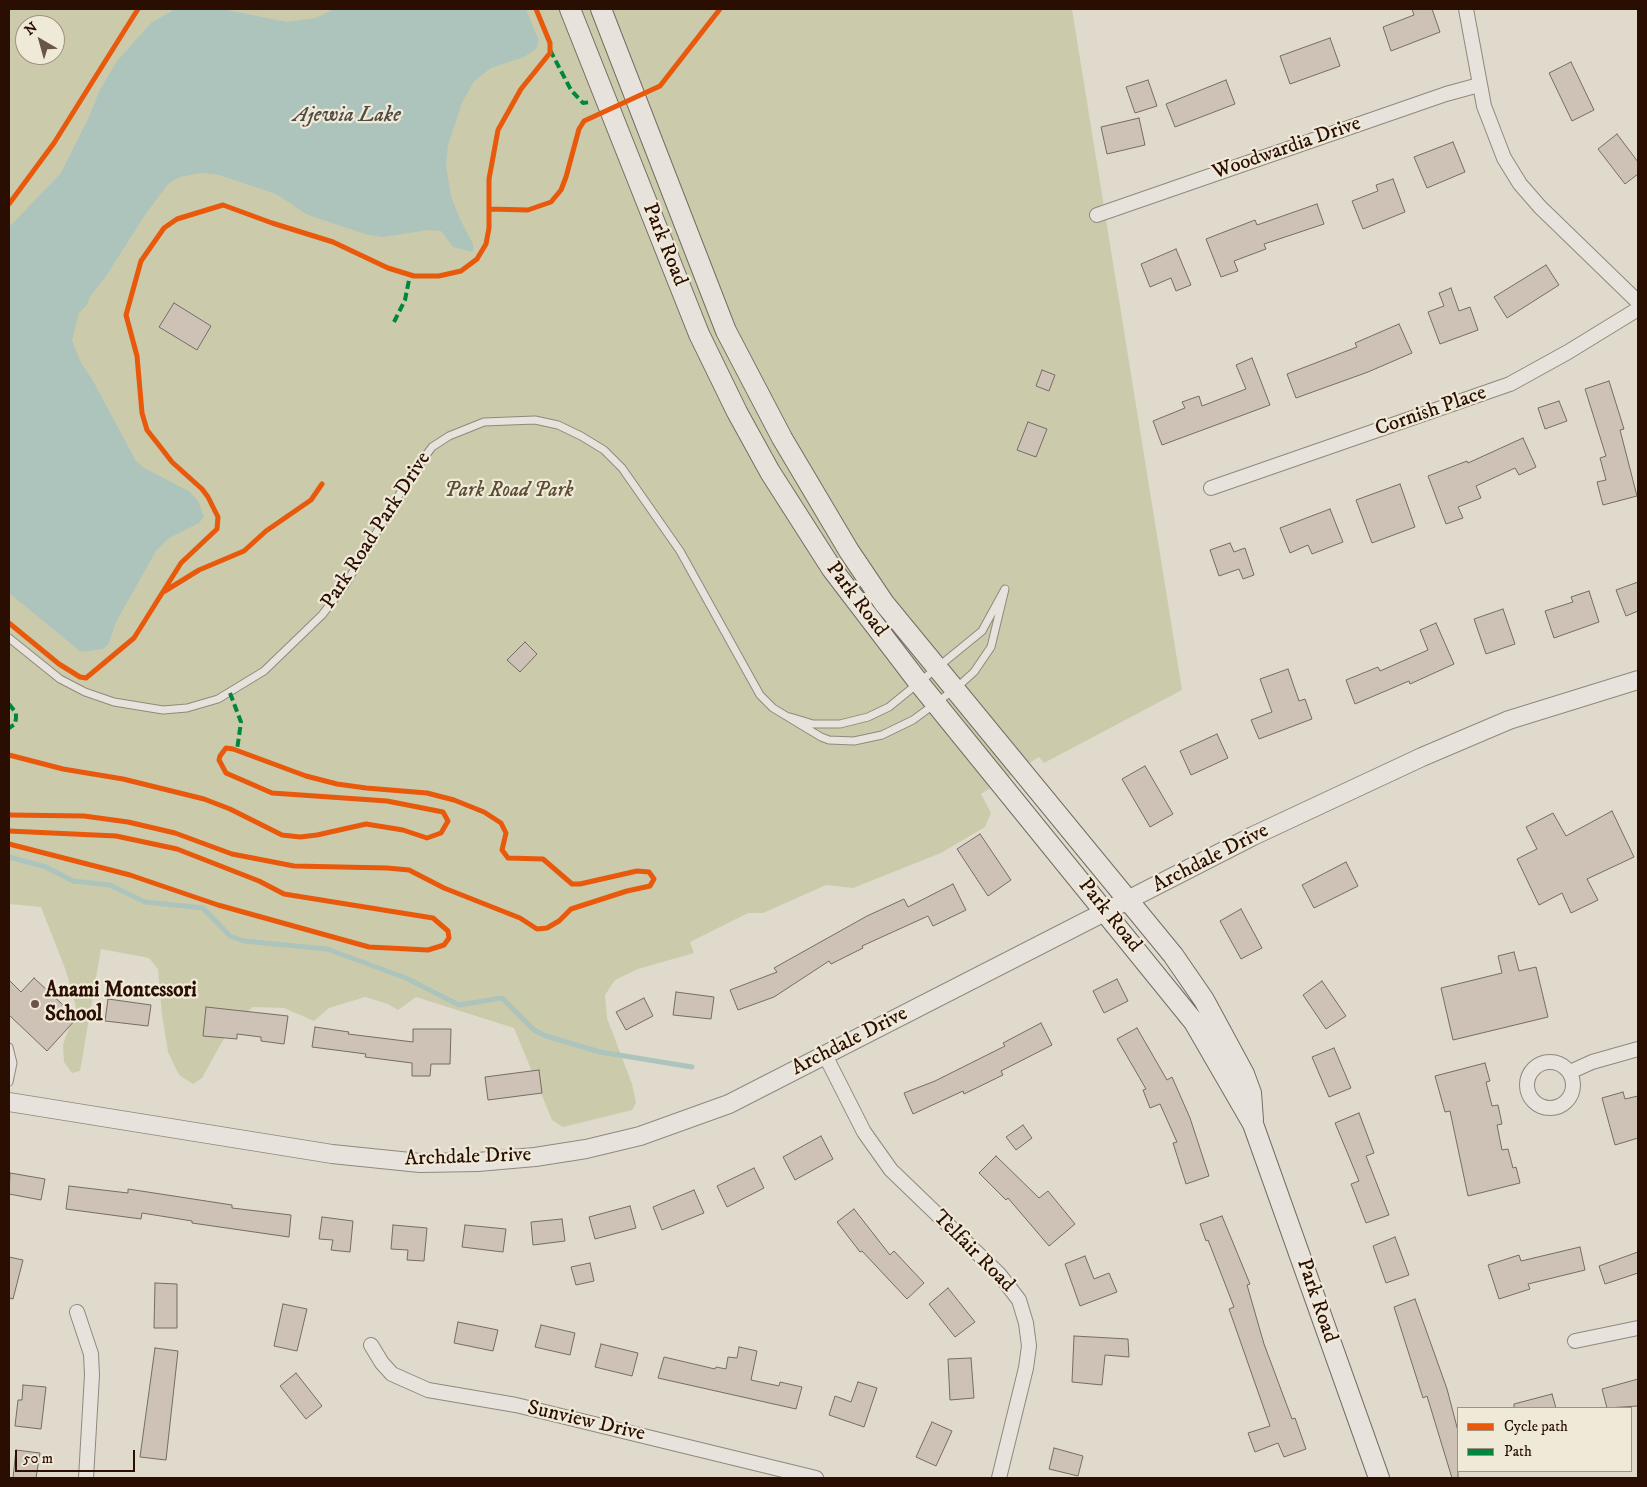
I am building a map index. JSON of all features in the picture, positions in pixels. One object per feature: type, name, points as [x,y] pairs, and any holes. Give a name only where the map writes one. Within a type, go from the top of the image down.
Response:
[{"type":"main road","name":"Park Road","points":[[570,9],[699,334],[737,412],[770,472],[827,562],[919,683],[1107,912],[1194,1022],[1253,1124],[1378,1478]]},
{"type":"main road","name":"Park Road","points":[[601,9],[726,331],[757,392],[849,551],[884,603],[1174,955],[1204,1000],[1227,1040],[1251,1093],[1253,1124]]},
{"type":"street","points":[[1466,9],[1479,84],[1489,123],[1504,158],[1520,184],[1540,207],[1638,302]]},
{"type":"street","name":"Woodwardia Drive","points":[[1097,215],[1479,84]]},
{"type":"street","name":"Cornish Place","points":[[1211,488],[1510,384],[1568,352],[1638,309]]},
{"type":"street","name":"Archdale Drive","points":[[9,1102],[332,1154],[420,1163],[478,1162],[535,1157],[586,1149],[640,1136],[729,1104],[1253,836],[1422,757],[1509,720],[1638,680]]},
{"type":"street","points":[[1570,1072],[1592,1062],[1638,1049]]},
{"type":"street","name":"Telfair Road","points":[[825,1055],[864,1132],[891,1170],[999,1274],[1019,1300],[1026,1323],[1029,1346],[1026,1368],[998,1478]]},
{"type":"street","points":[[76,1312],[91,1354],[92,1375],[86,1478]]},
{"type":"street","points":[[1574,1341],[1638,1328]]},
{"type":"street","name":"Sunview Drive","points":[[371,1345],[382,1363],[392,1374],[428,1390],[516,1405],[816,1478]]},
{"type":"lane","name":"Park Road Park Drive","points":[[9,638],[60,679],[85,692],[114,702],[163,710],[186,708],[218,699],[264,671],[322,615],[345,585],[408,480],[432,447],[449,436],[484,422],[535,420],[558,425],[582,436],[604,450],[622,468],[680,551],[760,695],[773,708],[821,737],[854,742],[868,740],[899,729],[956,689],[974,672],[991,646],[1005,589],[982,631],[919,683],[880,712],[848,723],[813,724],[790,717]]},
{"type":"lane","points":[[9,1047],[13,1063],[9,1082]]},
{"type":"green space","name":"Park Road Park","points":[[9,9],[1072,9],[1182,690],[1044,763],[1039,757],[981,794],[991,813],[985,827],[941,853],[853,888],[826,885],[763,913],[748,913],[690,942],[694,953],[638,969],[615,980],[605,995],[607,1018],[632,1084],[636,1103],[632,1110],[563,1127],[552,1120],[514,1028],[416,997],[398,1010],[388,1004],[365,997],[329,1008],[314,1021],[284,1008],[253,1007],[232,1024],[202,1078],[193,1084],[179,1075],[168,1052],[162,1015],[158,969],[149,958],[101,949],[80,1071],[72,1073],[64,1062],[63,1045],[76,1007],[66,971],[41,907],[9,904]]},
{"type":"water","name":"Ajewia Lake","points":[[175,9],[222,9],[287,22],[316,18],[334,9],[526,9],[539,41],[536,49],[524,57],[491,68],[474,81],[462,103],[448,145],[446,166],[451,196],[473,244],[473,252],[453,247],[441,231],[428,230],[383,237],[368,235],[308,215],[276,194],[219,175],[201,173],[180,177],[168,184],[89,298],[87,305],[79,313],[72,340],[81,363],[92,379],[136,461],[144,468],[189,491],[198,501],[204,517],[199,523],[169,538],[156,551],[116,622],[108,645],[103,649],[81,652],[9,593],[9,227],[61,173],[100,90],[117,61],[151,23]]},
{"type":"building","points":[[1412,9],[1432,9],[1440,32],[1391,51],[1383,27],[1414,15]]},
{"type":"building","points":[[1330,38],[1340,66],[1290,84],[1280,56]]},
{"type":"building","points":[[1571,62],[1594,110],[1572,121],[1549,73]]},
{"type":"building","points":[[1148,80],[1157,106],[1135,113],[1126,87]]},
{"type":"building","points":[[1226,80],[1235,104],[1175,127],[1166,104]]},
{"type":"building","points":[[1139,118],[1145,145],[1107,154],[1101,127]]},
{"type":"building","points":[[1617,134],[1638,162],[1638,174],[1625,184],[1598,149]]},
{"type":"building","points":[[1453,142],[1465,172],[1427,188],[1414,157]]},
{"type":"building","points":[[1393,179],[1405,212],[1363,229],[1352,201],[1378,191],[1376,185]]},
{"type":"building","points":[[1317,204],[1324,224],[1264,244],[1266,249],[1234,261],[1238,271],[1221,277],[1206,239],[1255,220],[1257,225]]},
{"type":"building","points":[[1176,249],[1191,285],[1176,291],[1171,278],[1150,287],[1141,264]]},
{"type":"building","points":[[1546,265],[1559,285],[1507,318],[1494,297]]},
{"type":"building","points":[[1451,288],[1459,311],[1470,307],[1478,330],[1440,344],[1428,312],[1444,306],[1439,293]]},
{"type":"building","points":[[174,303],[211,326],[197,350],[159,327]]},
{"type":"building","points":[[1399,324],[1412,353],[1368,372],[1296,398],[1287,374],[1357,347],[1355,343]]},
{"type":"building","points":[[1252,358],[1270,405],[1162,445],[1153,421],[1185,408],[1182,402],[1199,396],[1202,406],[1246,389],[1236,365]]},
{"type":"building","points":[[1042,370],[1055,375],[1049,391],[1036,386]]},
{"type":"building","points":[[1609,381],[1624,429],[1620,430],[1637,496],[1603,505],[1597,482],[1606,480],[1600,458],[1606,456],[1585,389]]},
{"type":"building","points":[[1559,401],[1567,421],[1545,429],[1538,408]]},
{"type":"building","points":[[1028,422],[1047,429],[1036,457],[1017,450]]},
{"type":"building","points":[[1523,438],[1536,467],[1519,475],[1515,468],[1476,486],[1481,498],[1458,507],[1463,518],[1446,524],[1428,476],[1467,461],[1468,463]]},
{"type":"building","points":[[1400,484],[1415,527],[1372,543],[1356,500]]},
{"type":"building","points":[[1330,509],[1343,542],[1312,554],[1308,545],[1290,553],[1280,528]]},
{"type":"building","points":[[1230,543],[1234,552],[1245,548],[1254,575],[1243,579],[1239,569],[1219,576],[1210,550]]},
{"type":"building","points":[[1638,582],[1638,611],[1626,616],[1616,590]]},
{"type":"building","points":[[1589,591],[1599,622],[1554,638],[1545,611],[1573,602],[1571,597]]},
{"type":"building","points":[[1503,609],[1515,644],[1486,654],[1474,619]]},
{"type":"building","points":[[1436,623],[1454,664],[1410,684],[1409,681],[1355,704],[1346,680],[1378,667],[1380,671],[1428,650],[1420,630]]},
{"type":"building","points":[[525,642],[537,654],[520,672],[507,660]]},
{"type":"building","points":[[1288,669],[1299,701],[1305,699],[1312,719],[1259,739],[1251,720],[1272,712],[1260,679]]},
{"type":"building","points":[[1217,734],[1228,758],[1191,775],[1180,751]]},
{"type":"building","points":[[1145,766],[1173,814],[1150,827],[1122,779]]},
{"type":"building","points":[[1612,811],[1634,857],[1587,879],[1598,900],[1571,913],[1562,893],[1539,905],[1517,859],[1537,849],[1526,827],[1553,813],[1566,836]]},
{"type":"building","points":[[980,834],[1011,880],[988,896],[957,849]]},
{"type":"building","points":[[1346,862],[1358,886],[1314,908],[1302,885]]},
{"type":"building","points":[[953,884],[966,910],[933,926],[928,916],[862,946],[863,948],[831,964],[829,961],[774,997],[738,1010],[730,990],[777,972],[774,968],[867,916],[904,899],[908,907]]},
{"type":"building","points":[[1241,909],[1262,948],[1241,959],[1220,921]]},
{"type":"building","points":[[1514,952],[1519,971],[1536,967],[1548,1017],[1453,1040],[1441,988],[1502,973],[1498,956]]},
{"type":"building","name":"Anami Montessori School","points":[[34,978],[77,1018],[47,1051],[9,1015],[9,980],[21,992]]},
{"type":"building","points":[[1117,979],[1128,1001],[1104,1013],[1093,991]]},
{"type":"building","points":[[1322,981],[1346,1016],[1326,1029],[1303,995]]},
{"type":"building","points":[[676,992],[714,997],[711,1019],[673,1015]]},
{"type":"building","points":[[644,998],[653,1016],[626,1030],[616,1012]]},
{"type":"building","points":[[108,999],[151,1005],[148,1026],[105,1021]]},
{"type":"building","points":[[206,1007],[288,1016],[284,1044],[261,1041],[261,1037],[237,1034],[237,1039],[203,1036]]},
{"type":"building","points":[[1041,1023],[1052,1045],[1001,1071],[1003,1075],[964,1094],[963,1091],[913,1114],[904,1093],[935,1081],[1005,1046],[1003,1043]]},
{"type":"building","points":[[315,1027],[349,1032],[348,1034],[413,1042],[413,1029],[451,1029],[450,1064],[431,1064],[430,1076],[412,1076],[412,1063],[365,1057],[366,1054],[312,1047]]},
{"type":"building","points":[[1137,1028],[1167,1080],[1172,1077],[1190,1118],[1209,1176],[1186,1184],[1173,1143],[1177,1142],[1160,1104],[1150,1108],[1143,1090],[1146,1089],[1117,1039]]},
{"type":"building","points":[[1334,1048],[1351,1088],[1329,1097],[1312,1057]]},
{"type":"building","points":[[1485,1063],[1490,1081],[1486,1082],[1492,1106],[1498,1105],[1502,1124],[1497,1125],[1502,1150],[1508,1149],[1513,1168],[1516,1167],[1520,1183],[1468,1196],[1450,1111],[1445,1112],[1435,1076]]},
{"type":"building","points":[[539,1070],[542,1093],[488,1100],[485,1077]]},
{"type":"building","points":[[1623,1092],[1625,1099],[1638,1096],[1638,1138],[1615,1145],[1602,1098]]},
{"type":"building","points":[[1359,1113],[1374,1153],[1366,1156],[1389,1215],[1366,1223],[1351,1184],[1359,1181],[1335,1123]]},
{"type":"building","points":[[1023,1125],[1032,1138],[1016,1150],[1006,1137]]},
{"type":"building","points":[[821,1136],[833,1159],[795,1180],[783,1157]]},
{"type":"building","points":[[996,1156],[1039,1198],[1048,1191],[1075,1224],[1049,1246],[1008,1198],[1006,1200],[979,1173]]},
{"type":"building","points":[[754,1168],[764,1188],[727,1207],[717,1186]]},
{"type":"building","points":[[10,1173],[45,1179],[41,1200],[9,1194]]},
{"type":"building","points":[[69,1186],[128,1193],[128,1189],[232,1205],[232,1208],[291,1215],[289,1237],[192,1223],[192,1221],[142,1213],[141,1219],[66,1209]]},
{"type":"building","points":[[694,1190],[704,1213],[662,1230],[653,1207]]},
{"type":"building","points":[[630,1206],[636,1228],[595,1239],[589,1217]]},
{"type":"building","points":[[854,1209],[890,1255],[894,1251],[924,1283],[907,1299],[862,1251],[860,1252],[837,1222]]},
{"type":"building","points":[[1222,1216],[1250,1284],[1247,1285],[1264,1344],[1292,1419],[1295,1418],[1306,1449],[1284,1457],[1278,1443],[1255,1452],[1248,1433],[1270,1426],[1229,1309],[1234,1307],[1200,1224]]},
{"type":"building","points":[[322,1217],[353,1221],[350,1252],[331,1250],[333,1240],[319,1239]]},
{"type":"building","points":[[562,1219],[565,1241],[533,1245],[531,1222]]},
{"type":"building","points":[[393,1225],[427,1228],[424,1261],[407,1260],[408,1250],[391,1249]]},
{"type":"building","points":[[465,1225],[506,1229],[503,1252],[462,1247]]},
{"type":"building","points":[[1395,1237],[1409,1275],[1386,1283],[1373,1246]]},
{"type":"building","points":[[1580,1247],[1585,1270],[1528,1284],[1530,1289],[1499,1299],[1488,1265],[1519,1255],[1521,1261]]},
{"type":"building","points":[[1638,1252],[1638,1273],[1605,1284],[1599,1266]]},
{"type":"building","points":[[1085,1256],[1094,1279],[1109,1273],[1117,1292],[1080,1306],[1065,1264]]},
{"type":"building","points":[[9,1257],[23,1260],[13,1299],[9,1298]]},
{"type":"building","points":[[590,1263],[594,1281],[576,1285],[571,1267]]},
{"type":"building","points":[[155,1283],[177,1284],[177,1328],[154,1328]]},
{"type":"building","points":[[948,1288],[975,1322],[955,1337],[929,1304]]},
{"type":"building","points":[[1415,1299],[1447,1389],[1457,1427],[1458,1478],[1452,1478],[1427,1396],[1423,1398],[1394,1307]]},
{"type":"building","points":[[283,1304],[307,1309],[297,1351],[274,1346]]},
{"type":"building","points":[[458,1322],[498,1330],[493,1351],[454,1343]]},
{"type":"building","points":[[541,1325],[575,1333],[570,1355],[535,1347]]},
{"type":"building","points":[[1074,1336],[1128,1339],[1129,1357],[1105,1355],[1102,1385],[1072,1382]]},
{"type":"building","points":[[601,1344],[638,1353],[632,1376],[595,1367]]},
{"type":"building","points":[[739,1347],[757,1351],[751,1380],[779,1386],[780,1382],[802,1387],[796,1409],[658,1378],[664,1357],[715,1369],[716,1367],[726,1369],[728,1357],[737,1358]]},
{"type":"building","points":[[155,1348],[178,1351],[166,1460],[140,1457]]},
{"type":"building","points":[[971,1358],[974,1398],[950,1400],[948,1359]]},
{"type":"building","points":[[296,1373],[322,1406],[306,1419],[280,1386]]},
{"type":"building","points":[[1638,1379],[1638,1406],[1607,1407],[1602,1389]]},
{"type":"building","points":[[858,1382],[877,1388],[864,1427],[829,1415],[835,1396],[851,1402]]},
{"type":"building","points":[[23,1385],[46,1387],[41,1429],[15,1426],[18,1400],[22,1400]]},
{"type":"building","points":[[1552,1394],[1556,1407],[1514,1407],[1514,1404]]},
{"type":"building","points":[[932,1422],[952,1431],[936,1466],[916,1457]]},
{"type":"building","points":[[1054,1448],[1083,1456],[1078,1476],[1049,1469]]},
{"type":"building","points":[[16,1450],[40,1453],[36,1478],[13,1478]]},
{"type":"waterway","points":[[9,857],[46,867],[73,881],[110,885],[145,902],[203,908],[230,936],[244,941],[327,949],[406,978],[459,1005],[502,998],[534,1030],[546,1036],[600,1052],[692,1067]]},
{"type":"marked path","points":[[550,50],[571,90],[583,103],[591,102]]},
{"type":"marked path","points":[[394,322],[405,300],[410,275]]},
{"type":"marked path","points":[[230,693],[241,722],[237,750]]},
{"type":"marked path","points":[[9,704],[16,713],[15,724],[9,728]]},
{"type":"cycle path","points":[[9,204],[54,143],[138,9]]},
{"type":"cycle path","points":[[9,623],[59,664],[80,677],[86,678],[134,638],[181,563],[217,529],[218,517],[208,497],[202,489],[172,462],[147,430],[142,413],[137,356],[126,315],[141,261],[164,228],[177,219],[223,205],[333,242],[388,268],[414,276],[439,276],[461,271],[477,259],[486,244],[489,228],[489,179],[498,130],[521,89],[550,53],[550,43],[536,9]]},
{"type":"cycle path","points":[[489,209],[528,210],[551,202],[561,190],[579,129],[584,121],[660,86],[720,9]]},
{"type":"cycle path","points":[[165,591],[199,570],[244,551],[266,531],[311,500],[322,484]]},
{"type":"cycle path","points":[[9,755],[63,769],[123,779],[204,799],[230,809],[282,835],[300,837],[317,835],[366,824],[403,830],[427,838],[441,833],[448,821],[443,812],[387,801],[272,793],[226,773],[219,760],[220,756],[226,748],[233,749],[306,776],[337,784],[427,793],[454,800],[484,812],[501,823],[506,833],[502,850],[508,858],[543,859],[572,884],[580,884],[637,871],[649,872],[654,879],[650,886],[627,891],[571,909],[559,921],[547,928],[537,929],[520,918],[444,888],[409,870],[294,866],[232,854],[175,833],[128,822],[84,816],[9,815]]},
{"type":"cycle path","points":[[9,831],[116,836],[177,849],[259,881],[284,894],[433,918],[448,931],[449,938],[444,945],[428,950],[369,947],[218,905],[130,875],[9,844]]},
{"type":"place","name":"Anami Montessori School","points":[[35,1004]]}]
